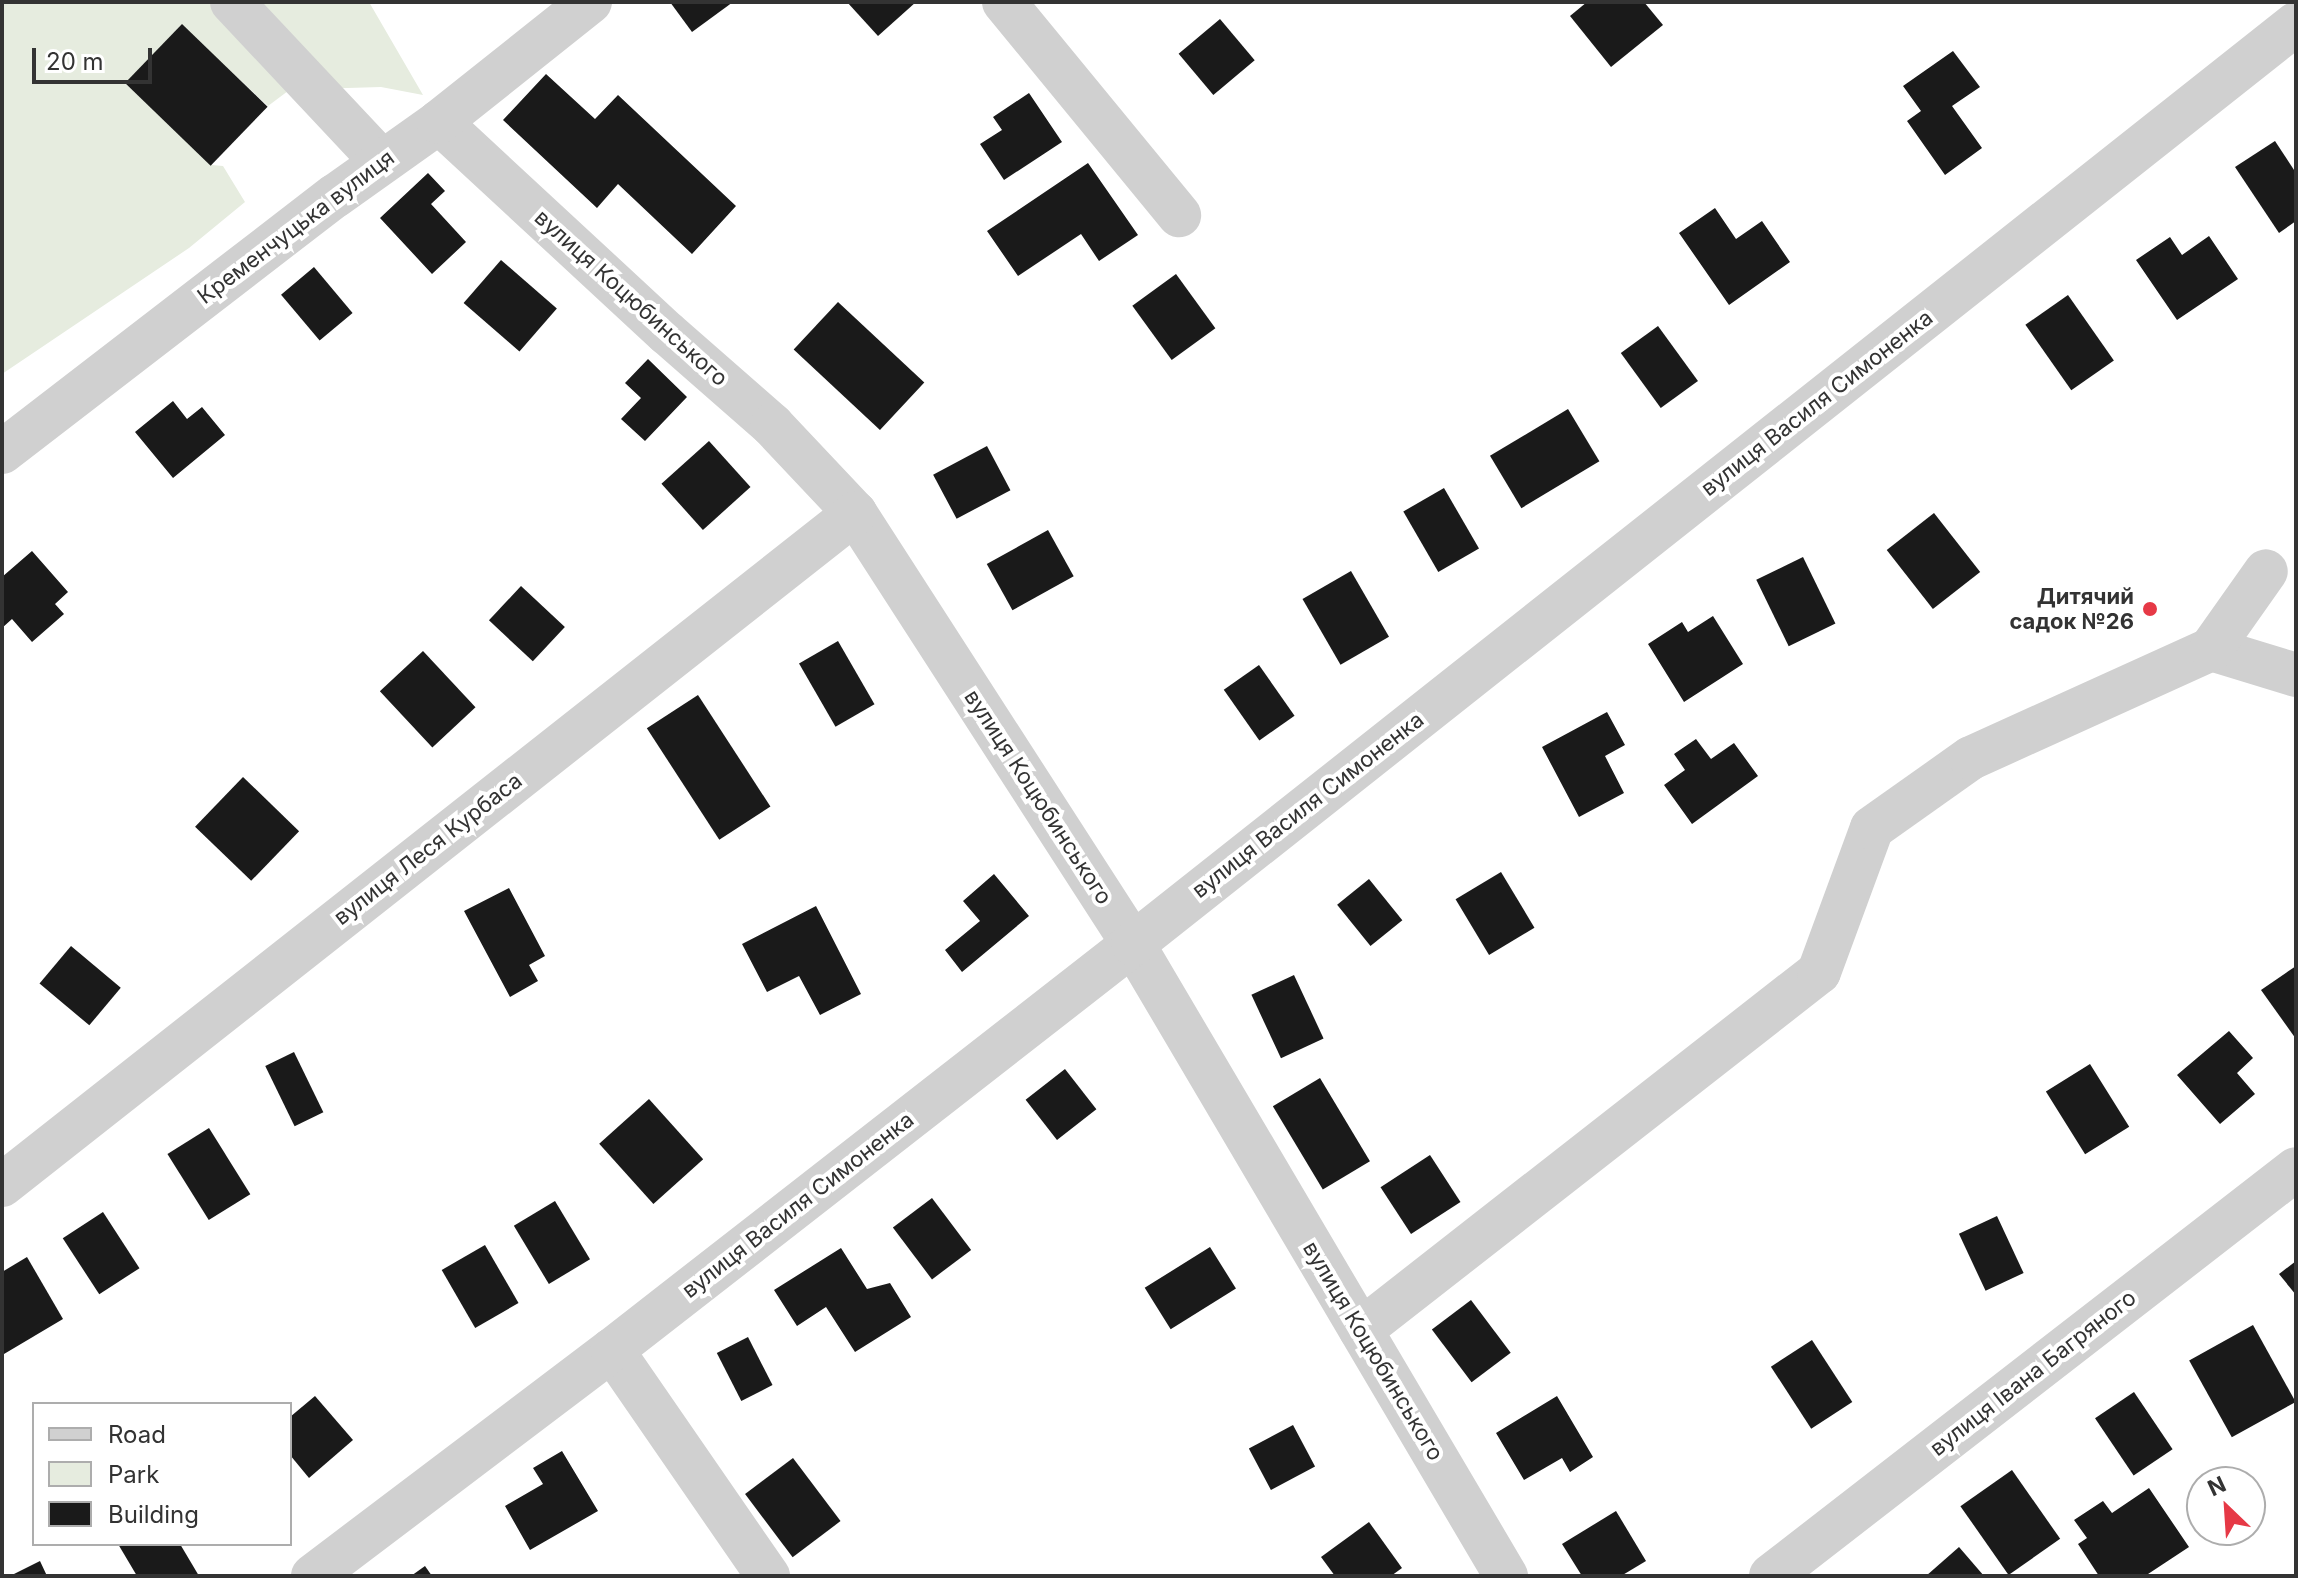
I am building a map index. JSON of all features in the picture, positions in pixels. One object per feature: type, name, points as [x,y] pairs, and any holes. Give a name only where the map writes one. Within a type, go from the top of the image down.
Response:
[{"type":"street","points":[[232,2],[382,162]]},
{"type":"street","name":"Кременчуцька вулиця","points":[[2,452],[382,162],[439,122],[590,2]]},
{"type":"street","points":[[1004,2],[1179,215]]},
{"type":"street","name":"вулиця Василя Симоненка","points":[[313,1576],[612,1350],[1133,944],[2296,24]]},
{"type":"street","name":"вулиця Коцюбинського","points":[[439,122],[772,425],[855,513],[1133,944],[1506,1576]]},
{"type":"street","name":"вулиця Леся Курбаса","points":[[2,1185],[855,513]]},
{"type":"street","points":[[1361,1330],[1819,972],[1872,828],[1971,758],[2211,649],[2266,571]]},
{"type":"street","points":[[2211,649],[2296,675]]},
{"type":"street","name":"вулиця Івана Багряного","points":[[1771,1576],[2296,1169]]},
{"type":"street","points":[[612,1350],[768,1576]]},
{"type":"green space","points":[[2,2],[369,2],[423,95],[381,87],[314,89],[304,79],[268,106],[181,25],[126,84],[212,165],[223,166],[245,202],[189,248],[2,374]]},
{"type":"building","points":[[670,2],[733,2],[692,32]]},
{"type":"building","points":[[847,2],[916,2],[878,36]]},
{"type":"building","points":[[1587,2],[1644,2],[1663,25],[1611,67],[1570,16]]},
{"type":"building","points":[[1220,19],[1255,60],[1213,95],[1179,54]]},
{"type":"building","points":[[182,24],[268,107],[211,166],[125,83]]},
{"type":"building","points":[[1953,51],[1980,87],[1952,106],[1982,148],[1945,175],[1907,121],[1921,111],[1903,86]]},
{"type":"building","points":[[546,74],[595,119],[618,95],[736,206],[692,254],[618,184],[597,208],[503,120]]},
{"type":"building","points":[[1029,93],[1062,142],[1004,180],[980,144],[1002,130],[993,117]]},
{"type":"building","points":[[2275,141],[2296,173],[2296,221],[2279,233],[2235,167]]},
{"type":"building","points":[[1088,163],[1138,235],[1099,261],[1081,234],[1018,276],[987,231]]},
{"type":"building","points":[[428,173],[445,191],[431,204],[466,242],[432,274],[380,218]]},
{"type":"building","points":[[1715,208],[1736,239],[1762,221],[1790,262],[1729,305],[1679,233]]},
{"type":"building","points":[[2209,236],[2238,279],[2177,320],[2136,260],[2170,237],[2182,255]]},
{"type":"building","points":[[501,260],[557,309],[519,352],[464,303]]},
{"type":"building","points":[[314,267],[353,313],[320,341],[281,295]]},
{"type":"building","points":[[1176,274],[1215,328],[1172,360],[1132,306]]},
{"type":"building","points":[[2068,295],[2114,361],[2071,390],[2025,325]]},
{"type":"building","points":[[838,302],[924,382],[880,430],[794,350]]},
{"type":"building","points":[[1658,326],[1698,381],[1661,408],[1621,353]]},
{"type":"building","points":[[648,359],[687,397],[645,441],[621,419],[641,398],[625,383]]},
{"type":"building","points":[[173,401],[187,419],[202,407],[225,435],[173,478],[135,432]]},
{"type":"building","points":[[1568,409],[1599,461],[1521,508],[1490,456]]},
{"type":"building","points":[[709,441],[750,487],[703,530],[661,484]]},
{"type":"building","points":[[987,446],[1010,490],[957,519],[933,475]]},
{"type":"building","points":[[1444,488],[1479,549],[1438,572],[1403,512]]},
{"type":"building","points":[[1934,513],[1980,572],[1933,609],[1887,550]]},
{"type":"building","points":[[1048,530],[1074,576],[1012,610],[987,564]]},
{"type":"building","points":[[32,551],[68,592],[55,604],[64,614],[32,642],[12,619],[2,628],[2,577]]},
{"type":"building","points":[[1803,557],[1835,624],[1789,646],[1756,580]]},
{"type":"building","points":[[1351,571],[1389,637],[1341,665],[1303,599]]},
{"type":"building","points":[[521,586],[565,627],[533,661],[489,620]]},
{"type":"building","points":[[1713,616],[1743,664],[1684,702],[1648,644],[1682,622],[1688,632]]},
{"type":"building","points":[[838,641],[874,704],[836,727],[799,664]]},
{"type":"building","points":[[423,651],[476,707],[432,748],[380,691]]},
{"type":"building","points":[[1259,665],[1295,716],[1259,740],[1224,690]]},
{"type":"building","points":[[698,695],[770,807],[719,840],[647,728]]},
{"type":"building","points":[[1607,712],[1625,745],[1605,756],[1624,793],[1579,817],[1542,747]]},
{"type":"building","points":[[1696,739],[1711,759],[1734,743],[1758,776],[1692,824],[1664,785],[1685,770],[1674,754]]},
{"type":"building","points":[[243,777],[299,831],[251,881],[195,827]]},
{"type":"building","points":[[1501,872],[1534,928],[1489,955],[1456,899]]},
{"type":"building","points":[[994,874],[1029,916],[962,972],[945,950],[980,921],[963,901]]},
{"type":"building","points":[[1369,879],[1402,920],[1370,946],[1337,905]]},
{"type":"building","points":[[509,888],[545,956],[529,965],[538,981],[510,997],[464,911]]},
{"type":"building","points":[[816,906],[861,994],[820,1015],[799,976],[767,992],[742,944]]},
{"type":"building","points":[[71,946],[121,988],[89,1025],[40,984]]},
{"type":"building","points":[[2296,966],[2296,1039],[2261,990]]},
{"type":"building","points":[[1294,975],[1324,1038],[1281,1058],[1251,995]]},
{"type":"building","points":[[2229,1031],[2253,1058],[2237,1073],[2255,1094],[2220,1124],[2177,1075]]},
{"type":"building","points":[[294,1052],[323,1112],[295,1126],[265,1066]]},
{"type":"building","points":[[2090,1064],[2129,1127],[2085,1154],[2046,1092]]},
{"type":"building","points":[[1065,1069],[1096,1109],[1057,1140],[1026,1100]]},
{"type":"building","points":[[1320,1078],[1370,1161],[1323,1189],[1273,1106]]},
{"type":"building","points":[[649,1099],[703,1159],[653,1204],[599,1144]]},
{"type":"building","points":[[209,1128],[250,1194],[209,1220],[167,1154]]},
{"type":"building","points":[[1430,1155],[1460,1202],[1411,1234],[1381,1187]]},
{"type":"building","points":[[932,1198],[971,1250],[932,1279],[893,1227]]},
{"type":"building","points":[[555,1201],[590,1259],[549,1284],[514,1226]]},
{"type":"building","points":[[103,1212],[139,1268],[99,1294],[63,1238]]},
{"type":"building","points":[[1997,1216],[2024,1273],[1986,1291],[1959,1234]]},
{"type":"building","points":[[485,1245],[518,1303],[475,1328],[442,1270]]},
{"type":"building","points":[[1210,1247],[1236,1289],[1171,1329],[1145,1288]]},
{"type":"building","points":[[841,1248],[867,1289],[890,1283],[911,1317],[855,1352],[826,1307],[797,1326],[774,1290]]},
{"type":"building","points":[[27,1257],[63,1319],[4,1354],[2,1272]]},
{"type":"building","points":[[2296,1261],[2296,1295],[2279,1274]]},
{"type":"building","points":[[1471,1300],[1511,1353],[1472,1382],[1432,1329]]},
{"type":"building","points":[[2253,1325],[2296,1402],[2232,1437],[2189,1360]]},
{"type":"building","points":[[748,1337],[773,1385],[741,1401],[717,1353]]},
{"type":"building","points":[[1812,1340],[1852,1402],[1811,1429],[1771,1367]]},
{"type":"building","points":[[2134,1392],[2173,1449],[2134,1475],[2095,1418]]},
{"type":"building","points":[[315,1396],[353,1440],[309,1478],[292,1457],[292,1415]]},
{"type":"building","points":[[1557,1396],[1593,1457],[1570,1472],[1562,1458],[1524,1480],[1496,1433]]},
{"type":"building","points":[[1293,1425],[1315,1466],[1271,1490],[1249,1448]]},
{"type":"building","points":[[562,1451],[598,1511],[530,1550],[505,1506],[543,1484],[533,1468]]},
{"type":"building","points":[[793,1458],[841,1521],[793,1557],[745,1494]]},
{"type":"building","points":[[2012,1470],[2060,1539],[2009,1575],[1960,1506]]},
{"type":"building","points":[[2149,1488],[2189,1547],[2145,1576],[2099,1576],[2078,1544],[2087,1538],[2074,1520],[2103,1501],[2112,1513]]},
{"type":"building","points":[[1616,1511],[1646,1561],[1621,1576],[1582,1576],[1562,1544]]},
{"type":"building","points":[[1369,1522],[1402,1568],[1391,1576],[1335,1576],[1321,1557]]},
{"type":"building","points":[[119,1546],[181,1546],[199,1576],[137,1576]]},
{"type":"building","points":[[1959,1547],[1984,1576],[1926,1576]]},
{"type":"building","points":[[40,1561],[47,1576],[10,1576]]},
{"type":"building","points":[[425,1566],[432,1576],[411,1576]]},
{"type":"place","name":"Дитячий садок №26","points":[[2150,609]]}]
